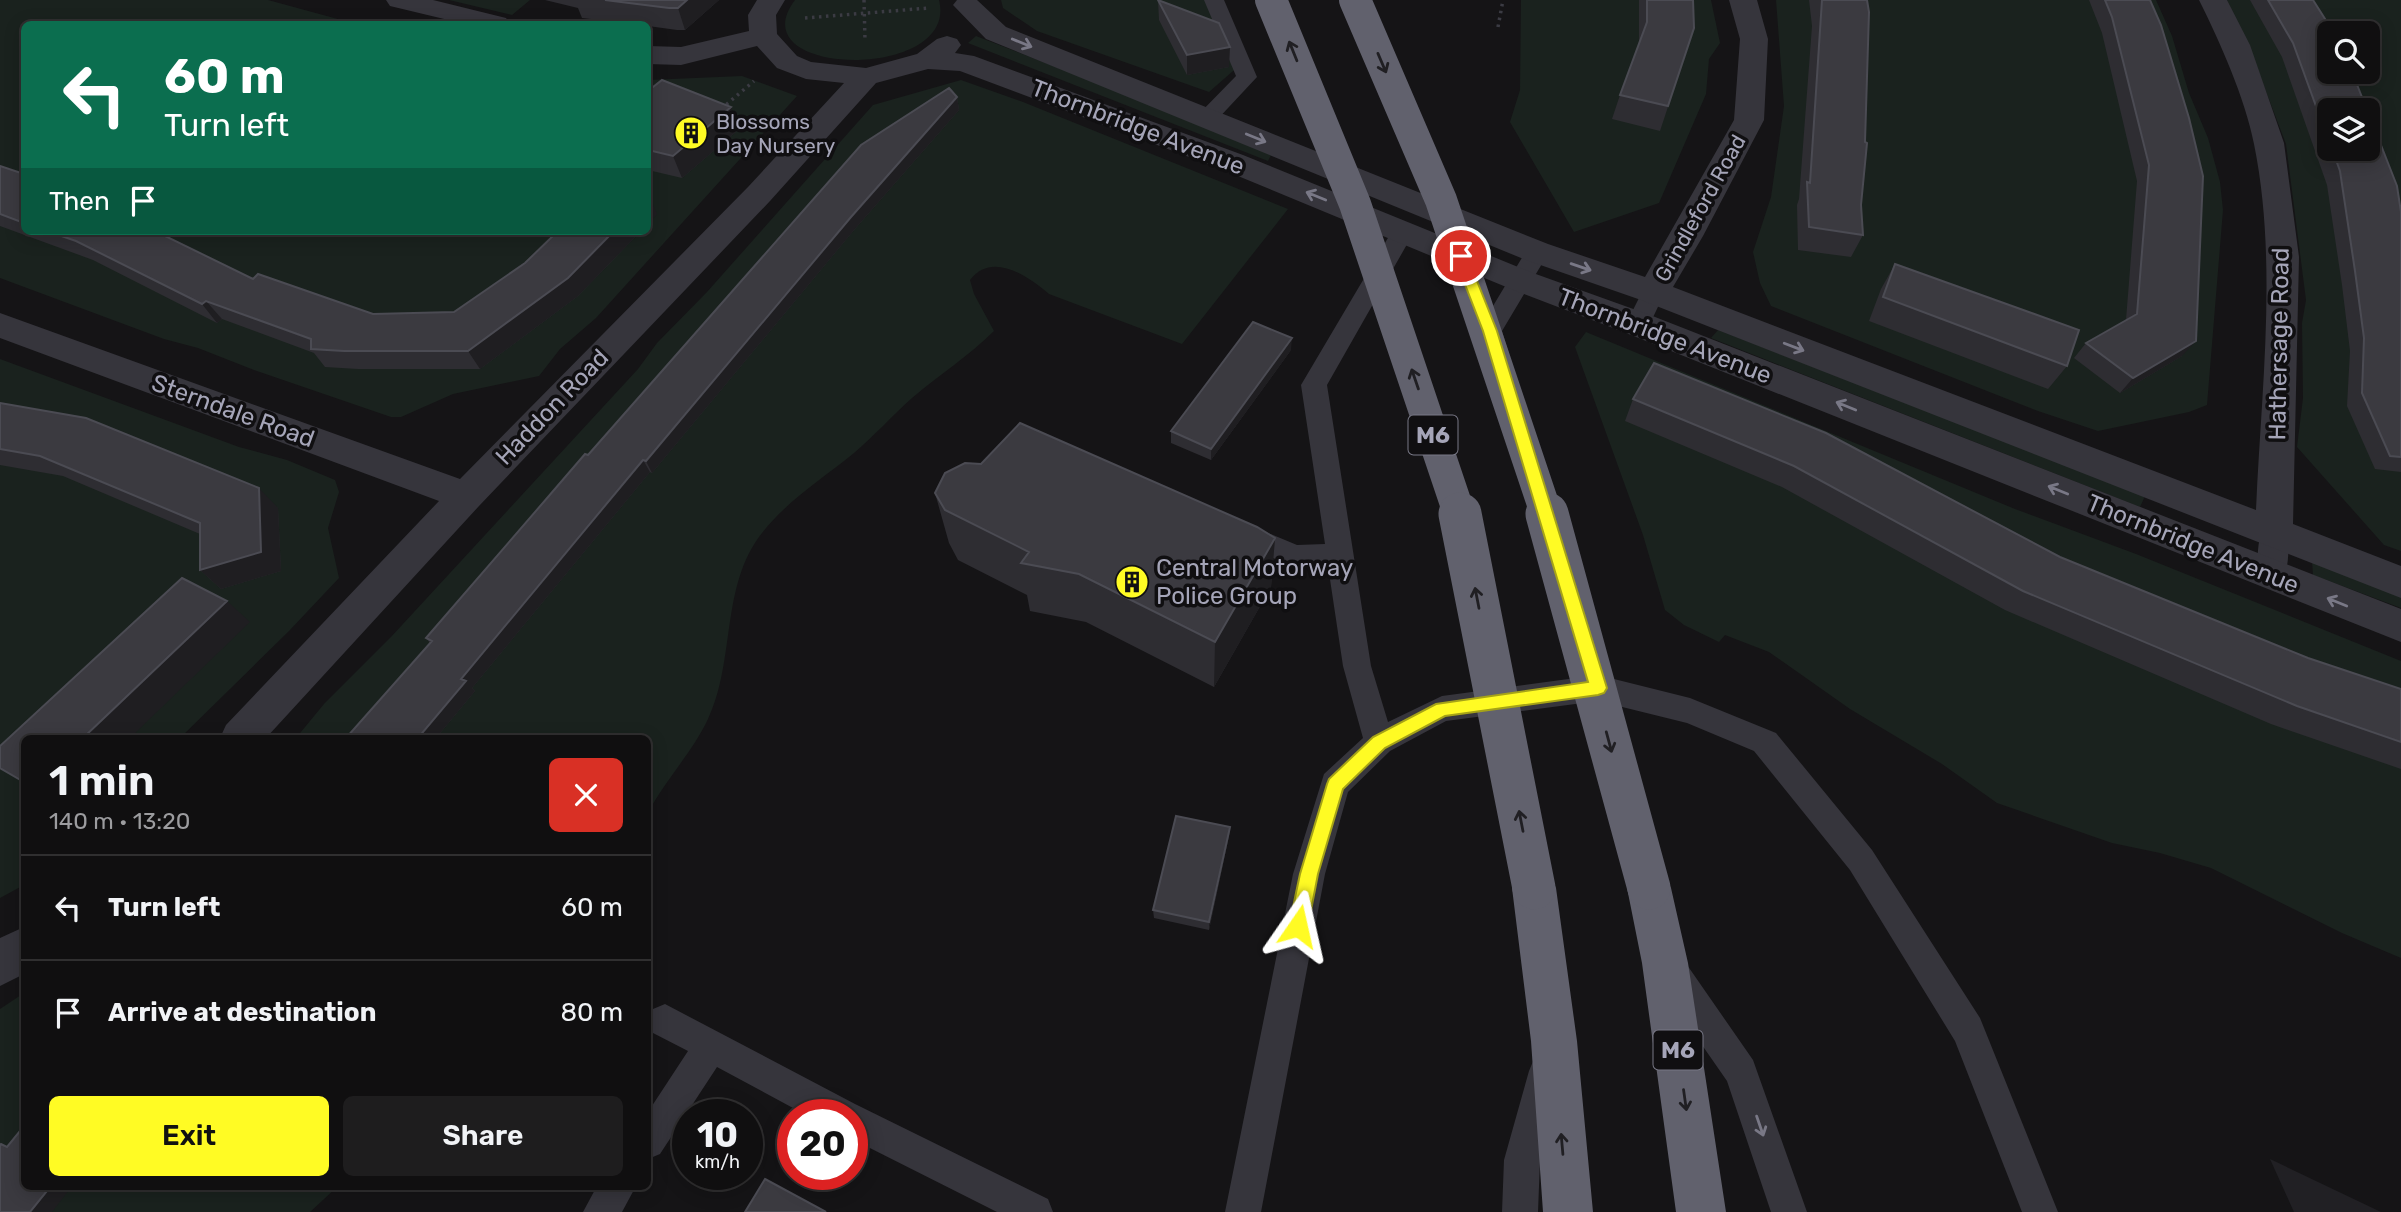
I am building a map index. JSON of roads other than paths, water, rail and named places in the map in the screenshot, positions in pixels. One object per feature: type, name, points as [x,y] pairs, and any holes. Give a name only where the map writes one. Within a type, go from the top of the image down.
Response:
[{"type":"highway","name":"M6","points":[[1272,0],[1355,204],[1460,514],[1534,888],[1554,1041],[1568,1212]]},
{"type":"highway","name":"M6","points":[[1355,0],[1441,200],[1544,504],[1649,888],[1665,963],[1701,1212]]},
{"type":"street","points":[[400,0],[484,21]]},
{"type":"street","name":"Grindleford Road","points":[[1653,292],[1687,236],[1749,120],[1754,39],[1743,0]]},
{"type":"street","name":"Hathersage Road","points":[[2213,0],[2236,45],[2269,143],[2283,257],[2274,533]]},
{"type":"street","points":[[651,55],[681,56],[765,19],[787,62],[806,70],[866,77],[927,60],[951,42],[966,19],[966,2]]},
{"type":"street","name":"Thornbridge Avenue","points":[[966,2],[996,33],[1206,118],[1530,266],[1638,324],[2401,626]]},
{"type":"street","name":"Thornbridge Avenue","points":[[927,60],[964,62],[1232,162],[1461,256],[1530,266],[1653,292],[2401,582]]},
{"type":"street","name":"Haddon Road","points":[[243,735],[466,496],[759,194],[866,77]]},
{"type":"street","name":"Sterndale Road","points":[[0,325],[466,496]]},
{"type":"street","points":[[0,964],[21,951]]},
{"type":"lane","points":[[1206,118],[1247,77],[1214,0]]},
{"type":"lane","points":[[1379,743],[1357,666],[1314,385],[1403,232]]},
{"type":"lane","points":[[1461,256],[1490,331],[1598,688]]},
{"type":"lane","points":[[1490,331],[1530,266]]},
{"type":"lane","points":[[1638,324],[1653,292]]},
{"type":"lane","points":[[1222,524],[1295,556],[1340,555]]},
{"type":"lane","points":[[2272,575],[2274,533]]},
{"type":"lane","points":[[1243,1212],[1309,874],[1335,784],[1379,743],[1442,709],[1598,688],[1690,711],[1765,742],[1861,860],[1968,1030],[2040,1212]]},
{"type":"lane","points":[[1665,963],[1741,1072],[1789,1212]]},
{"type":"lane","points":[[665,1021],[812,1099]]},
{"type":"lane","points":[[1520,1212],[1522,1160],[1554,1041]]},
{"type":"lane","points":[[651,1137],[711,1046]]},
{"type":"lane","points":[[868,1128],[1035,1212]]},
{"type":"lane","points":[[601,1212],[615,1190]]},
{"type":"place","name":"Blossoms Day Nursery","points":[[691,133]]},
{"type":"place","name":"Central Motorway Police Group","points":[[1132,582]]}]
